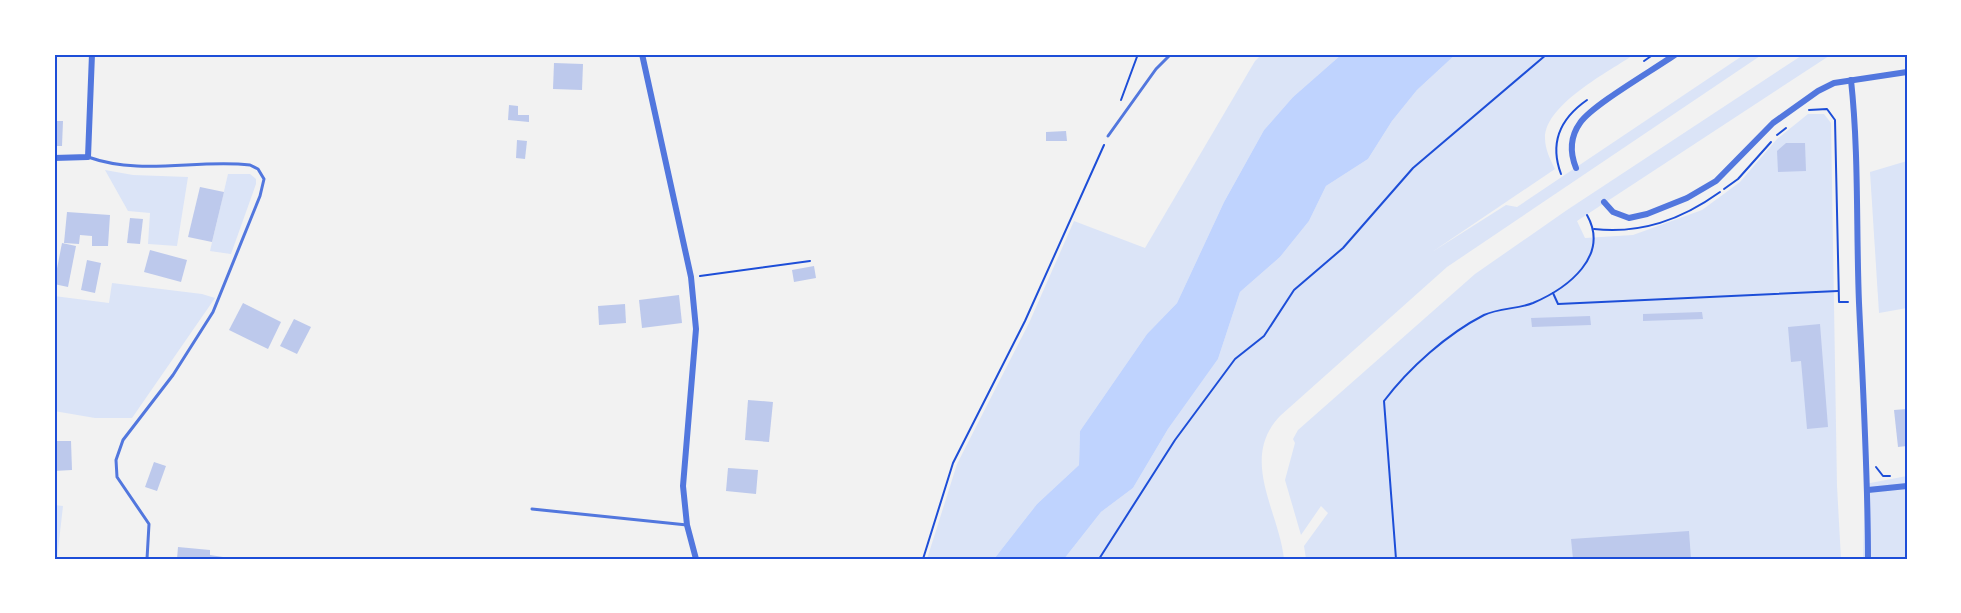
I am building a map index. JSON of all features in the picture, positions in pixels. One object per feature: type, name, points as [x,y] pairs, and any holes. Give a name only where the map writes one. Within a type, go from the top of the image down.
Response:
[{"type":"street","points":[[54,158],[88,157],[92,54]]},
{"type":"street","points":[[642,54],[691,277],[696,329],[683,486],[687,525],[696,559]]},
{"type":"street","points":[[1576,168],[1572,158],[1572,141],[1581,122],[1676,54]]},
{"type":"street","points":[[1604,202],[1613,212],[1636,217],[1697,193],[1726,173],[1773,123],[1797,104],[1834,83],[1907,72]]},
{"type":"street","points":[[1851,80],[1857,137],[1859,301],[1868,490],[1868,559]]},
{"type":"street","points":[[1868,490],[1907,486]]},
{"type":"lane","points":[[1108,136],[1156,69],[1172,54]]},
{"type":"lane","points":[[88,157],[104,163],[134,167],[250,165],[258,169],[264,179],[260,196],[213,312],[173,375],[123,441],[116,460],[117,477],[149,524],[147,559]]},
{"type":"lane","points":[[532,509],[687,525]]},
{"type":"path","points":[[1120,105],[1138,54]]},
{"type":"path","points":[[1099,559],[1136,498],[1182,431],[1235,359],[1264,336],[1294,290],[1343,248],[1413,168],[1547,54]]},
{"type":"path","points":[[1807,110],[1827,109],[1835,120],[1839,302],[1859,301]]},
{"type":"path","points":[[1594,229],[1632,231],[1700,206],[1738,179],[1775,137],[1791,124]]},
{"type":"path","points":[[923,559],[953,463],[1025,321],[1108,136]]},
{"type":"path","points":[[1396,559],[1384,401],[1403,376],[1437,348],[1485,315],[1531,304],[1553,293],[1580,272],[1595,248],[1594,229],[1587,215]]},
{"type":"path","points":[[691,277],[810,261]]},
{"type":"path","points":[[1553,293],[1558,304],[1839,291]]},
{"type":"path","points":[[1867,467],[1878,466],[1878,472],[1883,476],[1891,476],[1892,488]]},
{"type":"shaded area","points":[[1262,54],[1342,54],[1293,97],[1264,130],[1224,202],[1177,303],[1147,334],[1080,431],[1079,465],[1037,504],[994,559],[927,559],[957,464],[1029,323],[1074,221],[1145,248],[1255,61]]},
{"type":"shaded area","points":[[1456,54],[1635,54],[1581,90],[1556,113],[1548,125],[1545,138],[1555,169],[1432,252],[1506,205],[1517,207],[1745,54],[1763,54],[1447,267],[1280,416],[1268,433],[1263,450],[1262,467],[1284,559],[1064,559],[1101,512],[1133,488],[1168,429],[1218,359],[1240,292],[1280,257],[1309,221],[1326,186],[1368,159],[1392,121],[1417,90]]},
{"type":"shaded area","points":[[1804,54],[1832,54],[1577,221],[1585,238],[1633,235],[1702,210],[1740,182],[1777,139],[1808,114],[1824,114],[1831,123],[1837,486],[1841,559],[1306,559],[1304,546],[1328,513],[1321,506],[1301,535],[1285,480],[1295,443],[1293,439],[1298,430],[1475,274],[1567,210]]},
{"type":"shaded area","points":[[1907,161],[1907,308],[1879,313],[1870,172]]},
{"type":"shaded area","points":[[105,170],[133,175],[188,177],[177,246],[148,244],[150,213],[128,211]]},
{"type":"shaded area","points":[[228,174],[250,174],[256,179],[231,254],[210,251]]},
{"type":"shaded area","points":[[112,283],[202,294],[215,298],[132,418],[95,418],[54,411],[54,296],[109,303]]},
{"type":"shaded area","points":[[1907,476],[1907,559],[1863,559],[1865,484]]},
{"type":"shaded area","points":[[54,505],[63,506],[57,559],[54,559]]},
{"type":"water","points":[[1342,54],[1456,54],[1417,90],[1392,121],[1368,159],[1326,186],[1309,221],[1280,257],[1240,292],[1218,359],[1168,429],[1133,488],[1101,512],[1064,559],[994,559],[1037,504],[1079,465],[1080,431],[1147,334],[1177,303],[1224,202],[1264,130],[1293,97]]},
{"type":"building","points":[[554,63],[583,64],[582,90],[553,89]]},
{"type":"building","points":[[509,105],[518,106],[518,115],[529,115],[529,122],[508,120]]},
{"type":"building","points":[[54,121],[63,121],[62,146],[54,146]]},
{"type":"building","points":[[1066,131],[1067,141],[1046,141],[1046,132]]},
{"type":"building","points":[[517,140],[527,141],[525,159],[516,158]]},
{"type":"building","points":[[1786,143],[1805,143],[1806,171],[1778,172],[1777,151]]},
{"type":"building","points":[[200,187],[224,192],[212,242],[188,237]]},
{"type":"building","points":[[67,212],[110,215],[108,246],[92,246],[92,236],[80,235],[79,244],[64,243]]},
{"type":"building","points":[[130,218],[143,219],[140,244],[127,243]]},
{"type":"building","points":[[62,243],[76,246],[68,287],[54,284]]},
{"type":"building","points":[[150,250],[187,260],[181,282],[144,272]]},
{"type":"building","points":[[87,260],[101,263],[95,293],[81,290]]},
{"type":"building","points":[[814,266],[816,278],[794,282],[792,270]]},
{"type":"building","points":[[679,295],[682,323],[642,328],[639,300]]},
{"type":"building","points":[[243,303],[281,322],[268,349],[229,330]]},
{"type":"building","points":[[625,304],[626,323],[599,325],[598,306]]},
{"type":"building","points":[[1702,312],[1703,319],[1643,321],[1643,314]]},
{"type":"building","points":[[1590,316],[1591,325],[1532,327],[1531,318]]},
{"type":"building","points":[[294,319],[311,327],[297,354],[280,346]]},
{"type":"building","points":[[1820,324],[1828,427],[1807,429],[1801,361],[1791,362],[1788,327]]},
{"type":"building","points":[[748,400],[773,402],[769,442],[745,440]]},
{"type":"building","points":[[1907,409],[1907,446],[1898,447],[1894,410]]},
{"type":"building","points":[[54,441],[71,441],[72,470],[54,471]]},
{"type":"building","points":[[154,462],[166,466],[157,491],[145,487]]},
{"type":"building","points":[[728,468],[758,470],[756,494],[726,491]]},
{"type":"building","points":[[1689,531],[1691,559],[1573,559],[1571,539]]},
{"type":"building","points":[[178,547],[210,550],[210,555],[236,559],[177,559]]}]
